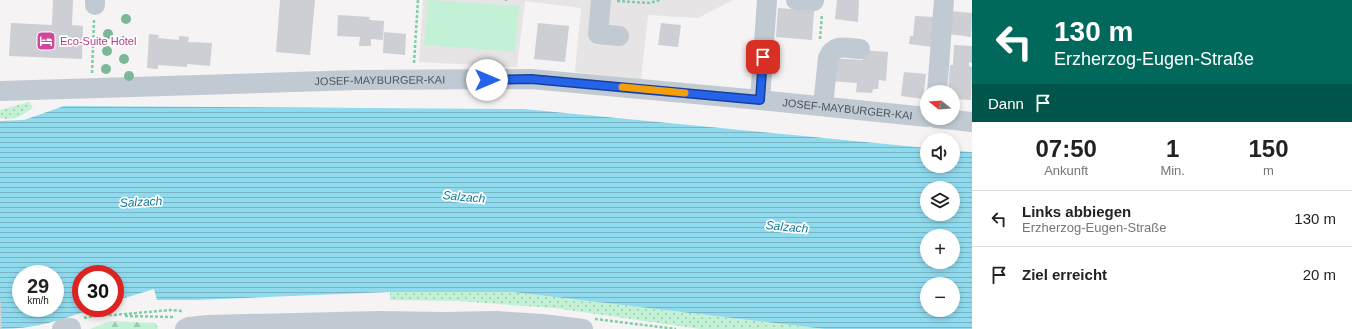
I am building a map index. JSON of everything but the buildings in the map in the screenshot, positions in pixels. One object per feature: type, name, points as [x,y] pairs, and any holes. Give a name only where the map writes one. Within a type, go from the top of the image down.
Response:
[{"type":"street","points":[[602,0],[598,34],[619,36]]},
{"type":"street","points":[[760,100],[767,0]]},
{"type":"street","points":[[938,85],[944,0]]},
{"type":"street","points":[[823,106],[830,51],[838,47],[860,49]]},
{"type":"street","name":"JOSEF-MAYBURGER-KAI","points":[[0,91],[358,80],[531,79],[920,116]]},
{"type":"street","points":[[960,121],[972,122]]},
{"type":"street","points":[[183,324],[378,321],[443,325],[495,321],[583,329]]},
{"type":"path","points":[[413,80],[418,0]]},
{"type":"path","points":[[611,0],[649,3],[660,0]]},
{"type":"path","points":[[91,88],[95,3]]},
{"type":"path","points":[[66,329],[85,316],[101,315],[183,324]]},
{"type":"shaded area","points":[[423,0],[733,0],[698,18],[648,15],[641,80],[575,72],[581,8],[525,1],[517,67],[419,62]]},
{"type":"green space","points":[[428,0],[519,6],[515,52],[424,45]]},
{"type":"green space","points":[[29,102],[33,107],[23,114],[14,118],[0,118],[0,110]]},
{"type":"green space","points":[[390,292],[513,292],[824,329],[700,329],[554,308],[458,301],[390,300]]},
{"type":"green space","points":[[110,321],[156,323],[158,329],[90,329]]},
{"type":"water","name":"Salzach","points":[[64,106],[524,109],[920,147],[920,173],[960,173],[960,151],[972,152],[972,329],[824,329],[513,292],[390,292],[196,300],[157,300],[154,289],[124,298],[124,265],[72,265],[72,316],[37,326],[0,329],[0,121],[24,120]]},
{"type":"slow traffic","points":[[622,87],[685,93]]},
{"type":"place","name":"Eco-Suite Hotel","points":[[46,41]]},
{"type":"route","points":[[487,80],[531,79],[760,100],[763,57]]}]
